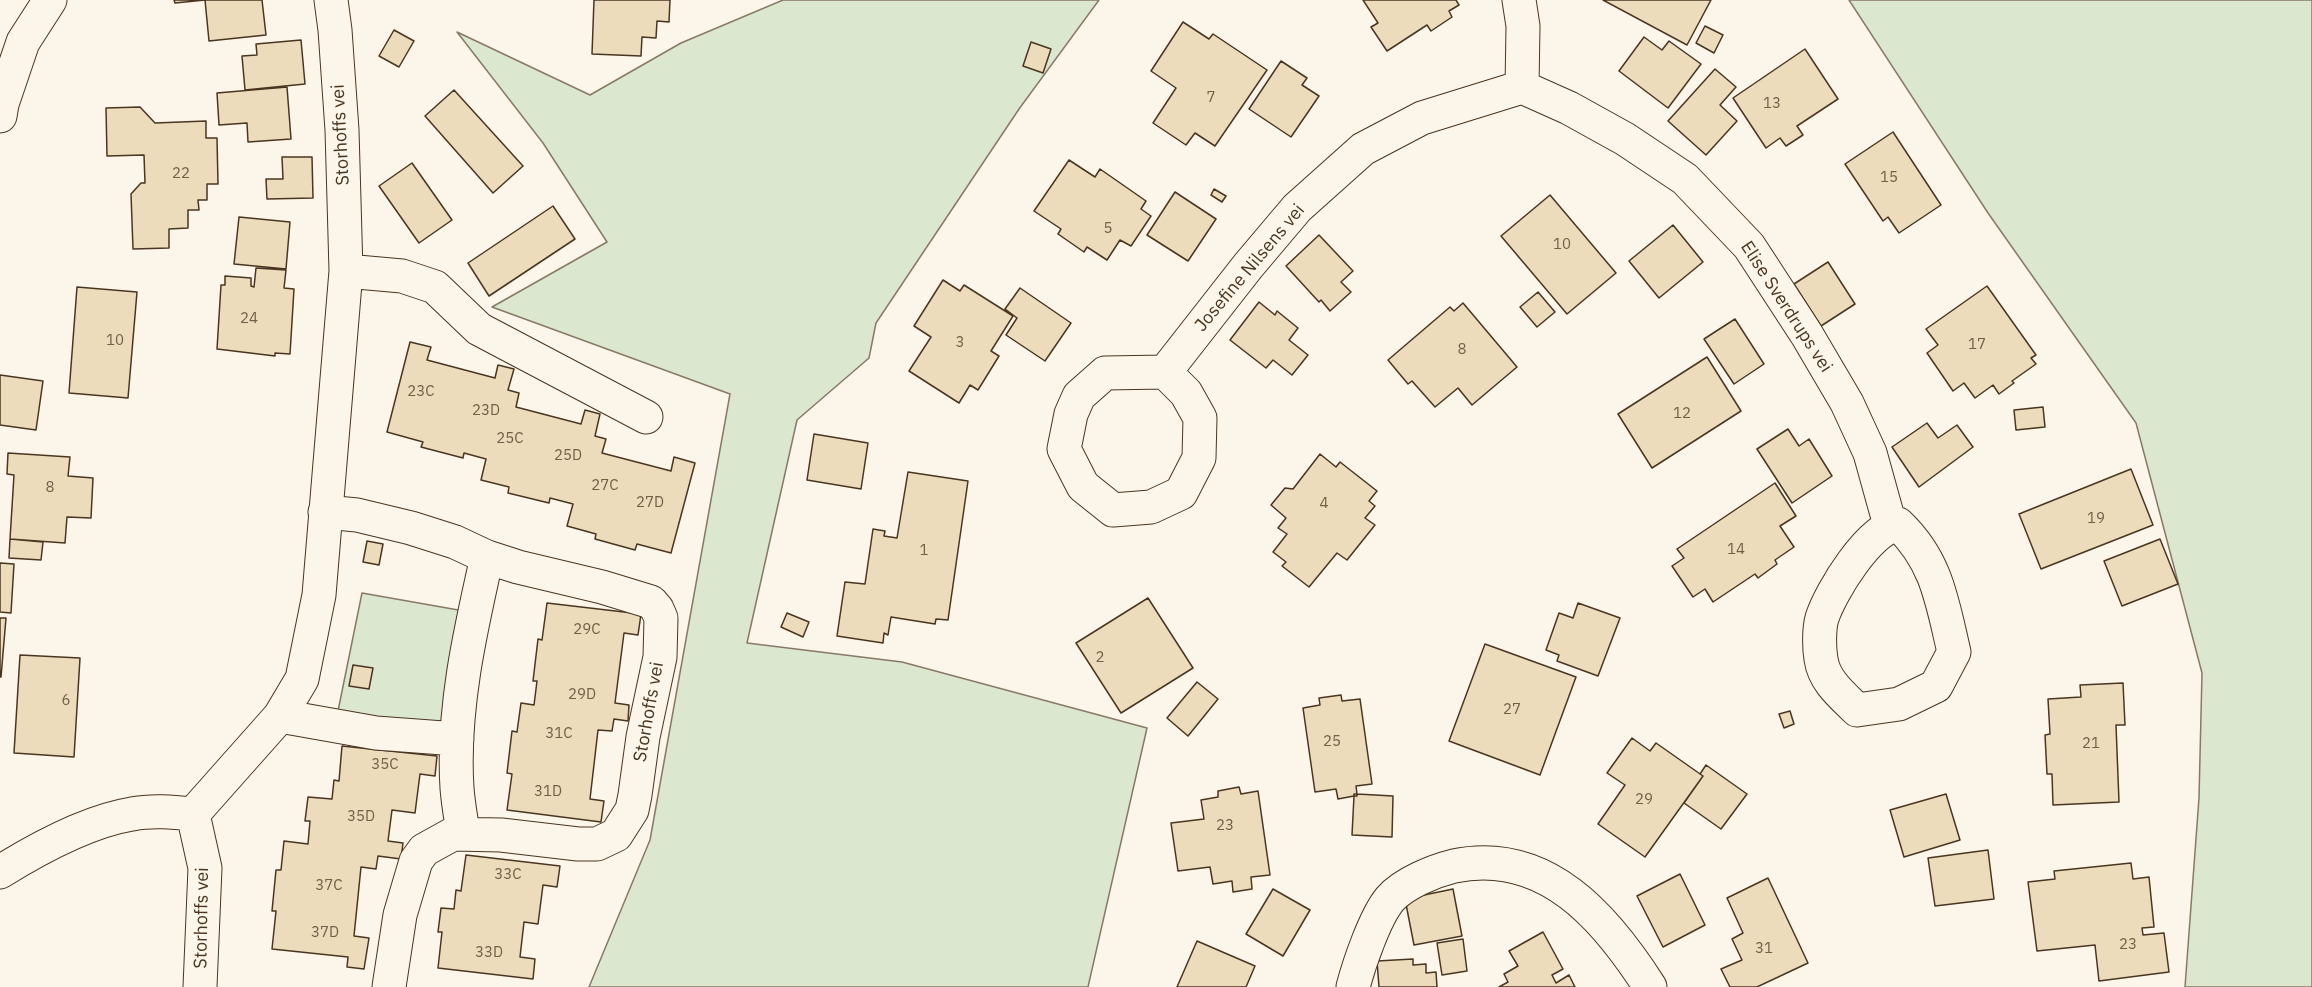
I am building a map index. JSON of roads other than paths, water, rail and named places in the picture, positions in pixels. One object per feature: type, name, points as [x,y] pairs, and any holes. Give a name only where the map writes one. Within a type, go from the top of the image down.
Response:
[{"type":"street","points":[[0,116],[23,42],[50,0]]},
{"type":"street","name":"Storhoffs vei","points":[[200,987],[205,868],[193,814],[280,716],[302,680],[319,595],[346,271],[342,130],[331,0]]},
{"type":"street","points":[[1519,0],[1523,26],[1522,87]]},
{"type":"street","name":"Josefine Nilsens vei","points":[[1165,372],[1248,266],[1297,208],[1363,149],[1422,118],[1522,87]]},
{"type":"street","name":"Elise Sverdrups vei","points":[[1522,87],[1569,108],[1625,139],[1685,178],[1749,246],[1807,335],[1847,403],[1870,453],[1890,525]]},
{"type":"street","points":[[346,271],[402,276],[435,287],[479,330],[646,417]]},
{"type":"street","points":[[1165,372],[1186,393],[1200,418],[1199,458],[1181,493],[1151,507],[1113,510],[1083,486],[1064,449],[1071,414],[1079,396],[1105,373],[1165,372]]},
{"type":"street","name":"Storhoffs vei","points":[[325,512],[357,515],[411,528],[455,542],[487,557],[518,567],[602,586],[651,602],[661,618],[660,657],[643,737],[632,810],[616,834],[597,844],[578,844],[464,833],[453,834],[424,850],[416,861],[400,915],[389,987]]},
{"type":"street","points":[[1898,524],[1915,539],[1936,578],[1954,652],[1936,686],[1899,704],[1857,710],[1829,682],[1821,659],[1821,620],[1836,587],[1859,553],[1890,525],[1898,524]]},
{"type":"street","points":[[464,833],[457,788],[457,739],[470,640],[487,557]]},
{"type":"street","points":[[280,716],[376,733],[457,739]]},
{"type":"street","points":[[0,872],[28,854],[85,828],[131,814],[162,812],[193,814]]},
{"type":"street","points":[[1353,987],[1365,950],[1390,899],[1414,882],[1437,870],[1472,863],[1515,866],[1551,880],[1592,913],[1627,951],[1650,987]]}]
